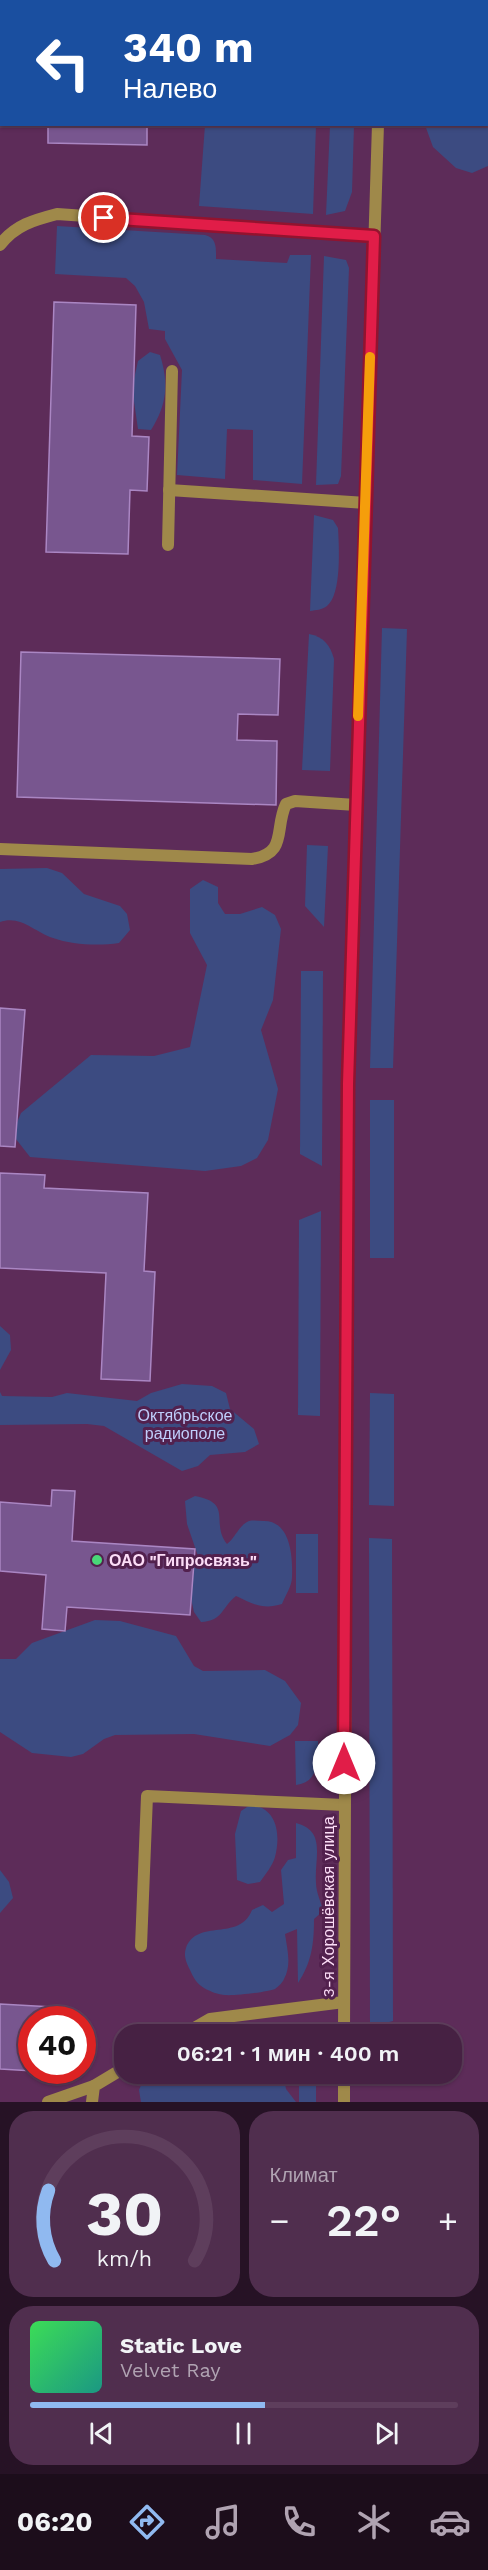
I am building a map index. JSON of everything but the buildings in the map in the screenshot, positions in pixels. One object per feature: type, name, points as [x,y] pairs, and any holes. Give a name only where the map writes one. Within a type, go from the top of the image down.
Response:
[{"type":"street","name":"3-я Хорошёвская улица","points":[[344,2024],[348,1084],[378,126]]},
{"type":"street","points":[[0,245],[6,237],[29,220],[57,214],[374,236]]},
{"type":"street","points":[[168,545],[172,371]]},
{"type":"street","points":[[169,490],[366,503]]},
{"type":"street","points":[[0,849],[252,860],[263,857],[277,845],[281,814],[286,804],[295,801],[356,805]]},
{"type":"street","points":[[141,1946],[147,1796],[344,1805]]},
{"type":"street","points":[[201,2024],[210,2019],[344,2002]]},
{"type":"street","points":[[48,2102],[94,2086],[114,2074]]},
{"type":"street","points":[[344,2084],[344,2102]]},
{"type":"street","points":[[92,2102],[94,2086]]},
{"type":"green space","points":[[205,126],[316,126],[313,214],[199,206]]},
{"type":"green space","points":[[330,126],[354,126],[352,192],[345,211],[326,215]]},
{"type":"green space","points":[[425,126],[488,126],[488,166],[472,173],[456,168],[433,147]]},
{"type":"green space","points":[[57,226],[205,235],[214,241],[216,259],[287,263],[290,255],[311,255],[302,484],[253,480],[253,430],[227,429],[225,479],[177,475],[182,370],[165,339],[165,331],[149,329],[144,302],[135,286],[126,278],[55,274]]},
{"type":"green space","points":[[324,256],[346,260],[349,268],[341,476],[338,484],[316,485]]},
{"type":"green space","points":[[150,352],[160,355],[165,375],[163,402],[151,430],[138,429],[132,388],[138,361]]},
{"type":"green space","points":[[314,515],[333,520],[338,528],[339,546],[337,581],[332,600],[319,610],[310,611]]},
{"type":"green space","points":[[382,628],[407,629],[393,1068],[370,1068]]},
{"type":"green space","points":[[309,634],[326,642],[334,659],[330,771],[302,770]]},
{"type":"green space","points":[[307,845],[328,846],[324,927],[305,906]]},
{"type":"green space","points":[[47,868],[62,873],[84,894],[120,906],[127,914],[130,930],[119,943],[94,945],[69,942],[46,935],[21,922],[8,920],[0,922],[0,869]]},
{"type":"green space","points":[[203,880],[218,887],[218,903],[225,914],[240,914],[262,907],[275,915],[281,929],[273,1000],[261,1030],[278,1089],[268,1140],[257,1158],[241,1166],[205,1171],[30,1157],[12,1134],[21,1113],[91,1055],[154,1056],[190,1047],[207,965],[190,933],[190,889]]},
{"type":"green space","points":[[301,971],[323,971],[322,1166],[300,1154]]},
{"type":"green space","points":[[370,1100],[394,1100],[394,1258],[370,1258]]},
{"type":"green space","points":[[321,1211],[320,1416],[298,1415],[299,1220]]},
{"type":"green space","points":[[0,1326],[10,1335],[11,1350],[0,1370]]},
{"type":"green space","name":"Октябрьское радиополе","points":[[182,1384],[212,1386],[226,1393],[230,1409],[254,1429],[259,1444],[245,1452],[210,1455],[198,1466],[182,1471],[104,1426],[87,1424],[0,1425],[0,1392],[2,1396],[52,1397],[67,1393],[137,1401],[151,1393]]},
{"type":"green space","points":[[370,1393],[394,1394],[394,1506],[369,1505]]},
{"type":"green space","points":[[195,1496],[207,1499],[218,1509],[220,1529],[227,1544],[249,1521],[273,1523],[285,1533],[292,1559],[292,1580],[282,1604],[264,1606],[253,1604],[236,1596],[214,1619],[201,1622],[194,1612],[188,1585],[198,1556],[187,1524],[185,1501]]},
{"type":"green space","points":[[296,1534],[318,1534],[318,1593],[296,1593]]},
{"type":"green space","points":[[369,1538],[392,1539],[393,2021],[370,2024]]},
{"type":"green space","points":[[95,1620],[120,1621],[176,1636],[194,1666],[203,1671],[265,1670],[285,1681],[301,1703],[298,1725],[290,1735],[270,1746],[194,1734],[115,1735],[104,1739],[83,1754],[71,1757],[32,1753],[0,1732],[0,1659],[16,1659],[32,1643]]},
{"type":"green space","points":[[295,1741],[318,1741],[317,1763],[313,1775],[304,1783],[296,1785]]},
{"type":"green space","points":[[250,1805],[259,1807],[271,1816],[277,1831],[277,1848],[273,1863],[260,1882],[248,1884],[237,1880],[235,1834],[241,1811]]},
{"type":"green space","points":[[296,1823],[312,1832],[315,1839],[317,1847],[316,1886],[323,1911],[314,1919],[311,1952],[303,1975],[298,1983],[297,1929],[285,1934],[288,1968],[283,1980],[275,1989],[229,1995],[206,1989],[191,1973],[186,1960],[186,1948],[199,1934],[238,1925],[246,1920],[252,1910],[263,1905],[272,1912],[284,1904],[281,1870],[288,1860],[296,1858]]},
{"type":"green space","points":[[0,1870],[9,1882],[13,1898],[0,1913]]},
{"type":"green space","points":[[141,2084],[285,2084],[296,2102],[141,2102],[139,2090]]},
{"type":"green space","points":[[299,2084],[316,2084],[316,2102],[299,2102]]},
{"type":"slow traffic","points":[[358,716],[370,357]]},
{"type":"place","name":"ОАО \"Гипросвязь\"","points":[[97,1560]]},
{"type":"route","points":[[104,218],[374,236],[348,1084],[344,1763]]}]
